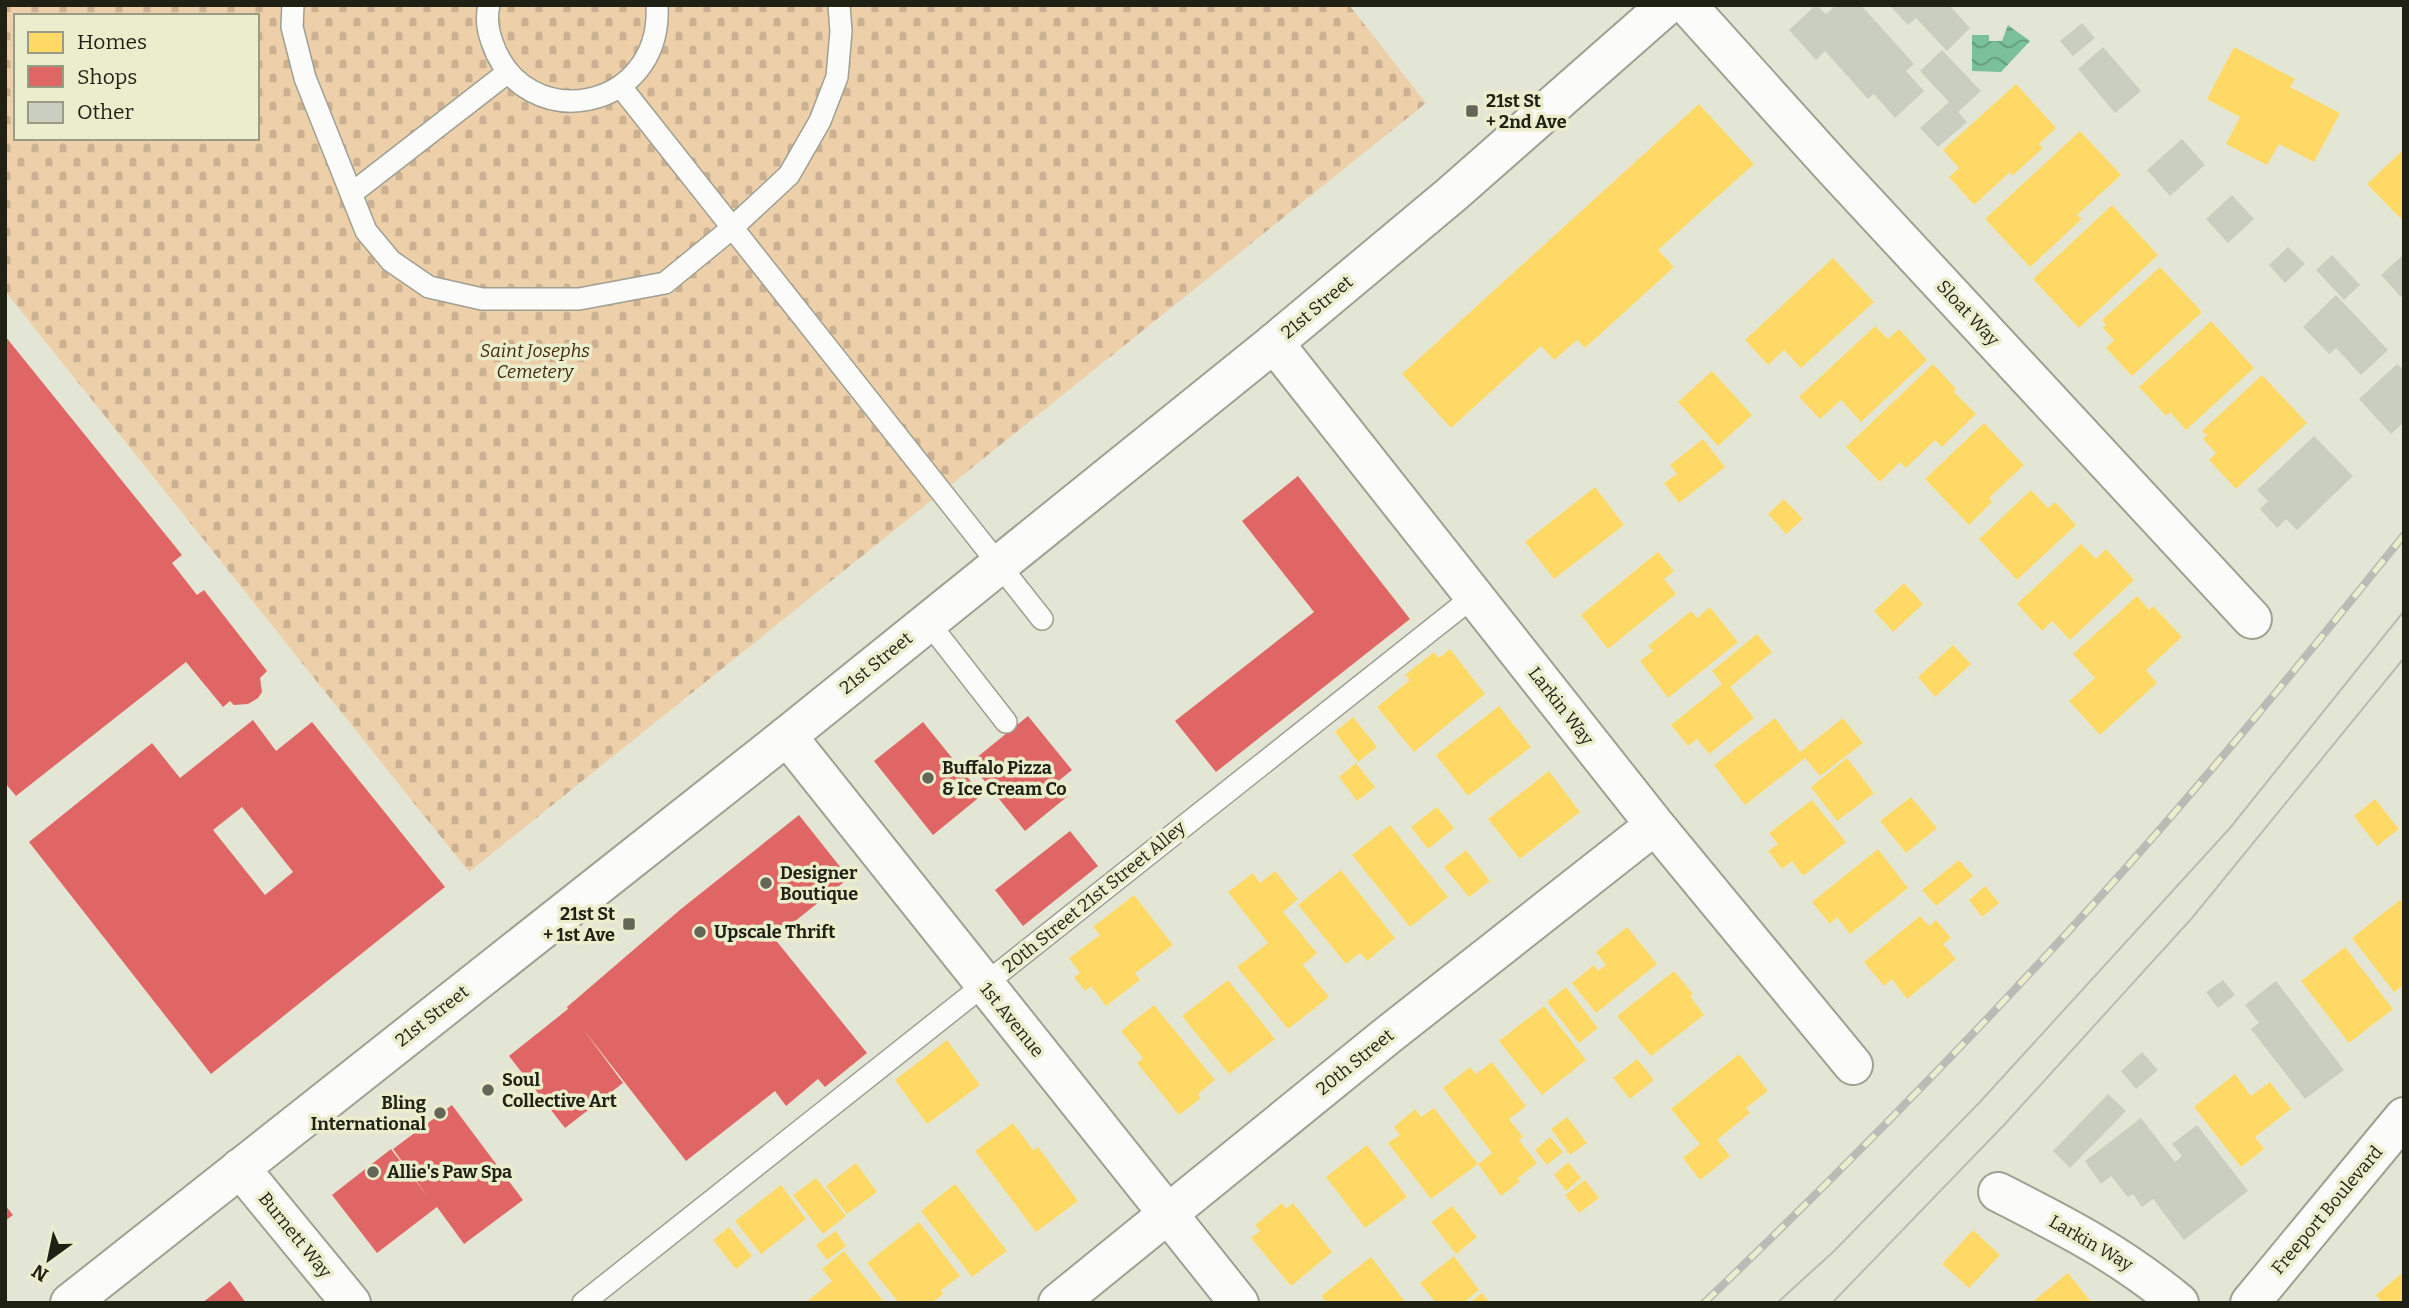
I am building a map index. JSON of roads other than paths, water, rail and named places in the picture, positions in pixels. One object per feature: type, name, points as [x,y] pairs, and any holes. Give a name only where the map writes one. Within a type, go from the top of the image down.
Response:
[{"type":"street","name":"Sloat Way","points":[[1687,5],[1832,166],[2252,619]]},
{"type":"street","name":"21st Street","points":[[71,1302],[787,736],[1274,343],[1451,195],[1647,11]]},
{"type":"street","name":"Larkin Way","points":[[1274,343],[1655,825],[1853,1065]]},
{"type":"street","name":"1st Avenue","points":[[787,736],[1240,1303]]},
{"type":"street","name":"20th Street","points":[[1058,1303],[1388,1035],[1655,825]]},
{"type":"street","name":"Freeport Boulevard","points":[[2250,1303],[2404,1117]]},
{"type":"street","name":"Burnett Way","points":[[240,1168],[351,1303]]},
{"type":"street","name":"Larkin Way","points":[[1997,1192],[2113,1253],[2179,1303]]},
{"type":"lane","points":[[293,5],[292,27],[305,78],[366,231],[391,261],[429,287],[482,299],[579,299],[665,283],[732,229],[789,175],[820,121],[837,77],[841,31],[839,5]]},
{"type":"lane","points":[[489,5],[489,33],[496,54],[508,72],[527,88],[549,99],[574,102],[598,98],[621,87],[638,72],[650,52],[657,30],[657,5]]},
{"type":"lane","points":[[351,194],[508,72]]},
{"type":"lane","points":[[621,87],[1042,619]]},
{"type":"lane","name":"20th Street 21st Street Alley","points":[[583,1303],[1474,596]]},
{"type":"lane","points":[[928,622],[1006,722]]},
{"type":"water","points":[[2008,25],[2030,41],[2001,72],[1972,71],[1972,35],[1989,35],[1989,41],[2002,41]]},
{"type":"tram line","points":[[1777,1303],[1833,1252],[1979,1103],[2230,828],[2404,611]]},
{"type":"tram line","points":[[1832,1303],[2004,1125],[2192,918],[2404,658]]},
{"type":"railway","points":[[1704,1303],[1905,1104],[2098,899],[2216,764],[2404,535]]},
{"type":"place","name":"21st St + 2nd Ave","points":[[1472,111]]},
{"type":"place","name":"Buffalo Pizza & Ice Cream Co","points":[[928,778]]},
{"type":"place","name":"Designer Boutique","points":[[766,883]]},
{"type":"place","name":"21st St + 1st Ave","points":[[629,924]]},
{"type":"place","name":"Upscale Thrift","points":[[700,932]]},
{"type":"place","name":"Soul Collective Art","points":[[488,1090]]},
{"type":"place","name":"Bling International","points":[[440,1113]]},
{"type":"place","name":"Allie's Paw Spa","points":[[373,1172]]},
{"type":"park label","name":"Saint Josephs Cemetery","points":[[535,361]]}]
